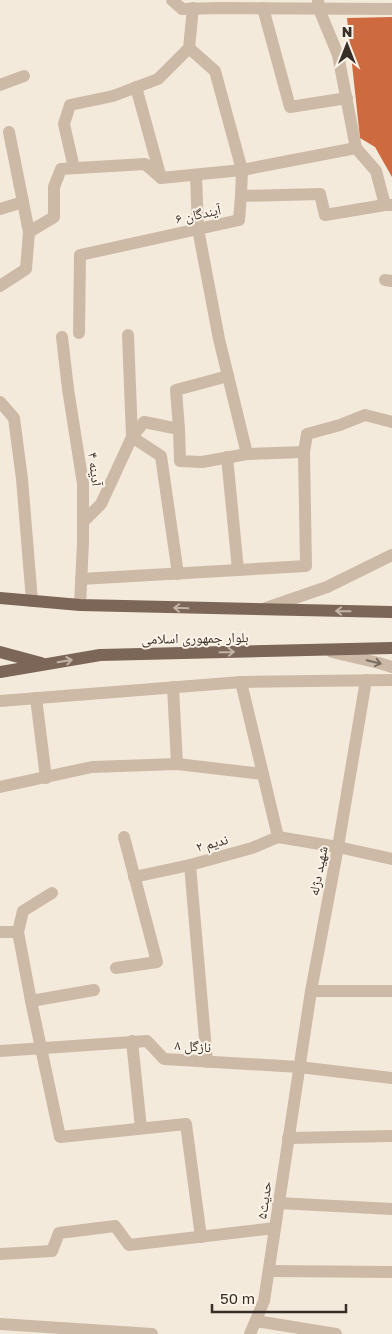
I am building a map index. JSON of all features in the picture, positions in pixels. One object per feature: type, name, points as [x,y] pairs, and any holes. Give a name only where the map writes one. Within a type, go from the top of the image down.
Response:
[{"type":"main road","name":"بلوار جمهوری اسلامی","points":[[0,598],[80,605],[392,612]]},
{"type":"main road","name":"بلوار جمهوری اسلامی","points":[[0,672],[100,655],[392,648]]},
{"type":"main road","points":[[0,652],[45,664]]},
{"type":"street","points":[[172,0],[182,9],[318,5],[392,9]]},
{"type":"street","points":[[189,48],[215,71],[242,170],[240,196],[320,194],[325,215],[388,205],[376,171],[356,148],[338,55],[318,5]]},
{"type":"street","points":[[74,168],[64,124],[70,104],[112,96],[158,79],[189,48],[193,8]]},
{"type":"street","points":[[263,8],[290,107],[347,98]]},
{"type":"street","points":[[0,85],[24,76]]},
{"type":"street","points":[[136,87],[161,178]]},
{"type":"street","points":[[0,286],[26,269],[29,232],[9,132]]},
{"type":"street","points":[[29,232],[54,217],[54,187],[61,169],[145,164],[161,178],[242,170],[356,148]]},
{"type":"street","points":[[196,175],[198,229],[219,339],[248,454]]},
{"type":"street","name":"آیندگان ۶","points":[[79,333],[80,256],[240,220],[240,196]]},
{"type":"street","points":[[0,209],[23,202]]},
{"type":"street","points":[[128,335],[132,438]]},
{"type":"street","name":"آدینه ۴","points":[[62,337],[83,484],[80,605]]},
{"type":"street","points":[[228,376],[176,390],[180,461],[202,462],[248,454],[304,452]]},
{"type":"street","points":[[0,402],[14,418],[22,479],[32,601]]},
{"type":"street","points":[[81,580],[306,566],[304,452],[307,434],[340,425],[365,415],[392,422]]},
{"type":"street","points":[[83,522],[101,504],[132,438],[144,422],[178,429]]},
{"type":"street","points":[[132,438],[161,456],[178,574]]},
{"type":"street","points":[[227,457],[238,570]]},
{"type":"street","points":[[259,610],[327,587],[392,554]]},
{"type":"street","points":[[322,650],[379,662],[392,667]]},
{"type":"street","name":"شهید دژله","points":[[299,1067],[310,991],[338,847],[366,680]]},
{"type":"street","points":[[0,701],[240,682],[392,680]]},
{"type":"street","points":[[240,682],[278,836],[392,859]]},
{"type":"street","points":[[173,687],[178,764]]},
{"type":"street","points":[[36,698],[46,778]]},
{"type":"street","points":[[0,787],[92,767],[178,764],[263,774]]},
{"type":"street","name":"ندیم ۲","points":[[207,1062],[190,865],[252,848],[278,836]]},
{"type":"street","points":[[116,968],[157,962],[124,837]]},
{"type":"street","points":[[134,877],[190,865]]},
{"type":"street","points":[[52,893],[23,911],[18,932],[60,1137],[186,1124],[201,1237]]},
{"type":"street","points":[[0,932],[18,932]]},
{"type":"street","points":[[31,1001],[94,990]]},
{"type":"street","points":[[310,991],[392,991]]},
{"type":"street","name":"نازگل ۸","points":[[0,1051],[147,1040],[164,1059],[299,1067],[392,1078]]},
{"type":"street","points":[[132,1041],[141,1128]]},
{"type":"street","name":"حدیث۵","points":[[250,1334],[264,1301],[299,1067]]},
{"type":"street","points":[[288,1138],[392,1136]]},
{"type":"street","points":[[278,1203],[392,1209]]},
{"type":"street","points":[[0,1254],[52,1251],[60,1233],[115,1226],[129,1245],[275,1228]]},
{"type":"street","points":[[269,1271],[392,1272]]},
{"type":"street","points":[[256,1321],[306,1332],[336,1334]]},
{"type":"street","points":[[7,1328],[152,1334]]},
{"type":"building","points":[[392,17],[392,177],[375,147],[360,138],[347,18]]}]
